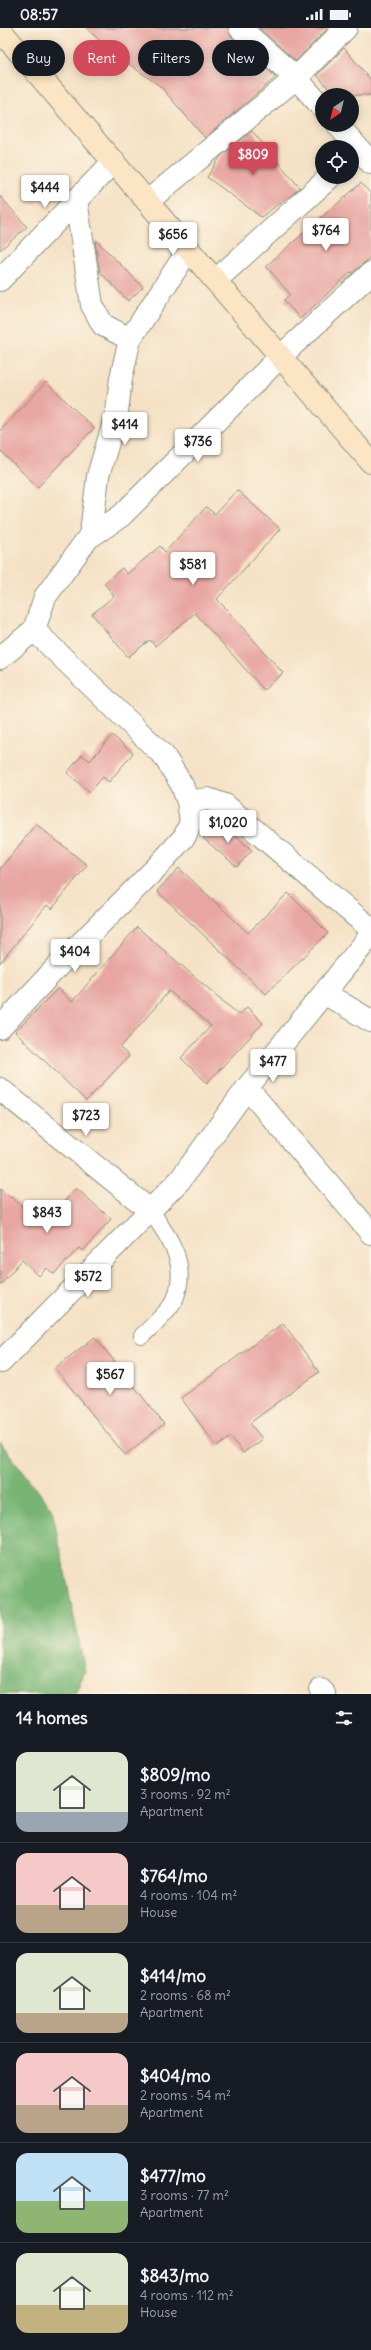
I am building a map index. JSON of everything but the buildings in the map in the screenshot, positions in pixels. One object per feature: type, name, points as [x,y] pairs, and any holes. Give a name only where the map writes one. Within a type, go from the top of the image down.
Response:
[{"type":"street","points":[[240,28],[296,78],[315,99]]},
{"type":"street","points":[[148,201],[296,78],[346,28]]},
{"type":"street","points":[[0,30],[371,462]]},
{"type":"street","points":[[343,132],[361,157]]},
{"type":"street","points":[[0,280],[114,161]]},
{"type":"street","points":[[216,280],[322,184]]},
{"type":"street","points":[[76,200],[92,305],[103,325],[130,339]]},
{"type":"street","points":[[0,658],[34,630],[44,597],[91,532],[98,476],[117,412],[121,378],[130,339],[189,249]]},
{"type":"street","points":[[88,538],[121,516],[281,356],[371,273]]},
{"type":"street","points":[[0,1028],[62,963],[144,882],[185,836],[191,821],[188,802],[182,785],[164,756],[34,630]]},
{"type":"street","points":[[188,802],[208,799],[225,805],[371,929]]},
{"type":"street","points":[[1,1362],[152,1211],[180,1180],[247,1088],[371,936]]},
{"type":"street","points":[[324,992],[371,1021]]},
{"type":"street","points":[[247,1088],[371,1233]]},
{"type":"street","points":[[0,1089],[152,1211]]},
{"type":"lane","points":[[142,1336],[175,1300],[181,1268],[172,1243],[152,1211]]},
{"type":"green space","points":[[0,1442],[52,1509],[85,1671],[75,1694],[0,1694]]}]
